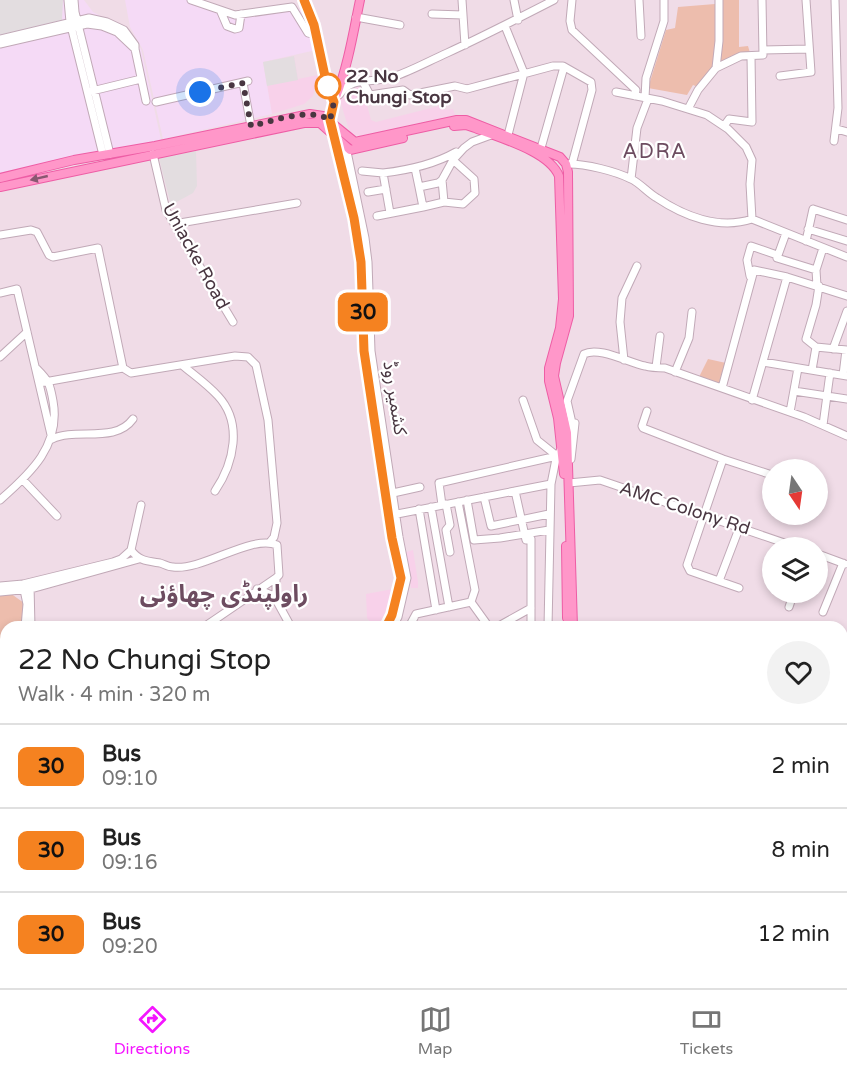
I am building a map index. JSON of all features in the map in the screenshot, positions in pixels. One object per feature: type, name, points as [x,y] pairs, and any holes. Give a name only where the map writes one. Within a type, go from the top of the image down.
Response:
[{"type":"main road","points":[[334,102],[346,70],[360,0]]},
{"type":"main road","name":"کشمیر روڈ","points":[[334,102],[330,120],[337,132]]},
{"type":"main road","name":"کشمیر روڈ","points":[[334,102],[337,132]]},
{"type":"main road","points":[[0,187],[153,154],[233,134],[251,126],[310,114],[323,116],[330,120]]},
{"type":"main road","points":[[0,178],[74,160],[311,122],[320,123],[358,142],[462,119],[560,157],[569,164],[570,297],[567,325],[554,376],[569,479],[573,621]]},
{"type":"main road","points":[[337,132],[346,147],[353,149],[461,125],[546,158],[555,168],[560,179],[563,299],[560,328],[549,368],[549,381],[563,435],[559,453],[564,470],[567,621]]},
{"type":"main road","points":[[74,160],[78,170]]},
{"type":"street","points":[[68,0],[106,155]]},
{"type":"street","points":[[74,0],[74,24]]},
{"type":"street","points":[[191,0],[222,12],[241,14],[292,6],[308,33],[316,35]]},
{"type":"street","name":"کشمیر روڈ","points":[[304,0],[334,102]]},
{"type":"street","points":[[462,0],[465,45]]},
{"type":"street","points":[[513,0],[518,20]]},
{"type":"street","points":[[334,102],[347,85],[381,81],[402,74],[518,20],[554,0]]},
{"type":"street","points":[[572,0],[570,21],[572,30],[636,90],[635,96]]},
{"type":"street","points":[[639,0],[641,36]]},
{"type":"street","points":[[631,179],[637,128],[646,99],[646,78],[664,21],[664,0]]},
{"type":"street","points":[[716,68],[719,41],[718,0]]},
{"type":"street","points":[[688,109],[698,90],[716,68],[741,56],[762,57],[762,0]]},
{"type":"street","points":[[780,76],[811,72],[806,0]]},
{"type":"street","points":[[834,141],[838,108],[835,0]]},
{"type":"street","points":[[222,12],[227,26],[235,29],[239,28],[241,14]]},
{"type":"street","points":[[432,14],[463,15]]},
{"type":"street","points":[[356,17],[400,25]]},
{"type":"street","points":[[0,44],[89,18],[99,20],[124,30],[135,45],[146,101]]},
{"type":"street","points":[[0,39],[74,24]]},
{"type":"street","points":[[505,26],[525,73],[508,135]]},
{"type":"street","points":[[763,50],[809,49]]},
{"type":"street","points":[[724,126],[729,120],[752,122],[751,56]]},
{"type":"street","points":[[363,82],[372,95],[404,90],[410,95],[455,86],[467,89],[553,66],[564,67],[591,82],[592,90],[569,164],[587,166],[631,179],[682,214],[714,222],[740,223],[752,219],[847,257]]},
{"type":"street","points":[[541,148],[564,67]]},
{"type":"street","points":[[90,89],[141,77]]},
{"type":"street","points":[[156,102],[246,82],[251,126]]},
{"type":"street","points":[[616,92],[688,109],[707,115],[724,126],[746,147],[752,160],[750,184],[752,219]]},
{"type":"street","points":[[837,129],[847,132]]},
{"type":"street","name":"کشمیر روڈ","points":[[337,132],[361,238]]},
{"type":"street","points":[[362,171],[383,173],[415,168],[444,159],[472,142],[491,135]]},
{"type":"street","name":"کشمیر روڈ","points":[[346,147],[361,238],[365,283],[367,331],[364,351],[391,495],[401,578],[389,621]]},
{"type":"street","points":[[419,186],[438,183],[442,180],[453,160],[464,148]]},
{"type":"street","name":"Uniacke Road","points":[[153,154],[166,210],[233,322]]},
{"type":"street","points":[[377,216],[444,202],[463,204],[475,193],[474,179],[453,160]]},
{"type":"street","points":[[415,168],[423,207]]},
{"type":"street","points":[[383,173],[390,213]]},
{"type":"street","points":[[442,180],[444,202]]},
{"type":"street","points":[[368,192],[386,189]]},
{"type":"street","points":[[174,224],[297,203]]},
{"type":"street","points":[[806,241],[813,209],[847,220]]},
{"type":"street","points":[[808,229],[847,241]]},
{"type":"street","points":[[0,235],[31,230],[37,232],[49,255],[53,257],[99,248],[123,368]]},
{"type":"street","points":[[777,255],[786,233]]},
{"type":"street","points":[[751,279],[747,260],[751,246],[777,255],[778,258],[816,270]]},
{"type":"street","points":[[763,362],[845,375],[847,350],[816,347],[805,337],[816,304],[818,286],[816,270],[823,248]]},
{"type":"street","points":[[624,360],[620,322],[622,298],[637,266]]},
{"type":"street","points":[[722,388],[754,270],[787,277],[847,296]]},
{"type":"street","points":[[752,400],[787,277]]},
{"type":"street","points":[[0,293],[17,289],[52,439]]},
{"type":"street","points":[[833,349],[847,310]]},
{"type":"street","points":[[675,372],[689,338],[692,312]]},
{"type":"street","points":[[0,357],[27,332]]},
{"type":"street","points":[[656,368],[660,336]]},
{"type":"street","points":[[812,370],[816,347]]},
{"type":"street","points":[[563,435],[572,423],[568,397],[584,354],[591,351],[675,372],[790,412],[847,436]]},
{"type":"street","points":[[39,383],[123,368],[131,373],[235,356],[249,357],[256,364],[268,420],[277,524],[274,537],[270,542]]},
{"type":"street","points":[[182,365],[219,397],[230,415],[234,450],[225,476],[215,491]]},
{"type":"street","points":[[36,368],[49,381],[54,409],[52,439]]},
{"type":"street","points":[[790,412],[798,368]]},
{"type":"street","points":[[823,425],[830,373]]},
{"type":"street","points":[[794,391],[847,399]]},
{"type":"street","points":[[568,397],[576,418],[569,479]]},
{"type":"street","points":[[523,400],[537,440],[559,453]]},
{"type":"street","points":[[647,411],[642,426],[644,428],[762,472]]},
{"type":"street","points":[[0,500],[23,480],[52,439],[62,434],[98,434],[121,430],[133,419]]},
{"type":"street","points":[[548,621],[549,514],[551,484],[559,453]]},
{"type":"street","points":[[450,552],[446,530],[450,525],[439,483],[559,453]]},
{"type":"street","points":[[723,459],[688,568],[690,571],[739,588]]},
{"type":"street","name":"AMC Colony Rd","points":[[569,479],[600,480],[770,537]]},
{"type":"street","points":[[23,480],[57,516]]},
{"type":"street","points":[[393,514],[551,484]]},
{"type":"street","points":[[391,495],[420,487]]},
{"type":"street","points":[[515,491],[524,534],[526,540],[531,539],[531,621]]},
{"type":"street","points":[[483,497],[491,526],[549,514]]},
{"type":"street","points":[[467,500],[474,540],[549,530]]},
{"type":"street","points":[[458,502],[475,590],[471,602]]},
{"type":"street","points":[[0,586],[27,586],[121,559],[131,550],[141,505]]},
{"type":"street","points":[[431,507],[449,607]]},
{"type":"street","points":[[419,509],[436,610]]},
{"type":"street","name":"کشمیر روڈ","points":[[393,514],[408,578],[396,621]]},
{"type":"street","points":[[719,581],[740,526]]},
{"type":"street","points":[[0,592],[139,559],[174,568],[197,564],[247,547],[270,542],[278,545],[279,574],[276,578],[213,621]]},
{"type":"street","points":[[131,550],[139,559]]},
{"type":"street","points":[[823,612],[845,564],[828,558]]},
{"type":"street","points":[[276,578],[276,600]]},
{"type":"street","points":[[26,621],[27,586]]},
{"type":"street","points":[[27,586],[30,621]]},
{"type":"street","points":[[258,589],[274,596],[288,621]]},
{"type":"street","points":[[412,621],[416,614],[471,602]]},
{"type":"street","points":[[471,602],[485,621]]},
{"type":"street","points":[[789,607],[790,603]]},
{"type":"street","points":[[508,621],[531,608]]},
{"type":"shaded area","points":[[0,0],[847,0],[847,621],[0,621]]},
{"type":"shaded area","points":[[0,0],[84,0],[93,12],[125,29],[141,49],[162,144],[0,176]]},
{"type":"shaded area","points":[[0,0],[63,0],[62,20],[0,35]]},
{"type":"shaded area","points":[[125,0],[188,0],[231,16],[303,9],[316,50],[263,62],[272,114],[163,139],[143,50],[130,27]]},
{"type":"shaded area","points":[[721,0],[739,0],[739,47],[748,46],[750,53],[719,65]]},
{"type":"shaded area","points":[[715,4],[717,41],[714,68],[698,87],[693,85],[687,95],[648,88],[666,30],[675,28],[678,7]]},
{"type":"shaded area","points":[[294,56],[298,79],[318,75],[313,96],[304,104],[272,114],[263,62]]},
{"type":"shaded area","points":[[294,56],[298,80],[267,86],[263,62]]},
{"type":"shaded area","points":[[358,86],[364,94],[371,120],[376,122],[443,105],[445,110],[453,109],[455,115],[359,136],[350,133],[337,91],[344,87],[348,93]]},
{"type":"shaded area","points":[[196,151],[197,186],[193,193],[171,205],[159,158]]},
{"type":"shaded area","points":[[708,359],[726,363],[720,386],[698,379]]},
{"type":"shaded area","points":[[413,550],[418,588],[411,588],[406,552]]},
{"type":"shaded area","points":[[393,589],[389,611],[383,621],[369,621],[367,618],[366,594]]},
{"type":"shaded area","points":[[10,593],[24,603],[23,621],[0,621],[0,594]]},
{"type":"bus line","name":"30","points":[[304,0],[314,25],[326,81],[334,102],[330,120],[354,218],[361,262],[364,351],[392,538],[401,578],[389,621]]},
{"type":"place","name":"22 No Chungi Stop","points":[[328,86]]},
{"type":"district","name":"ADRA","points":[[655,151]]},
{"type":"district","name":"راولپنڈی چھاؤنی","points":[[224,594]]},
{"type":"route","points":[[200,92],[243,83],[251,126],[310,114],[317,114],[330,120],[334,102],[326,81],[328,86]]}]
